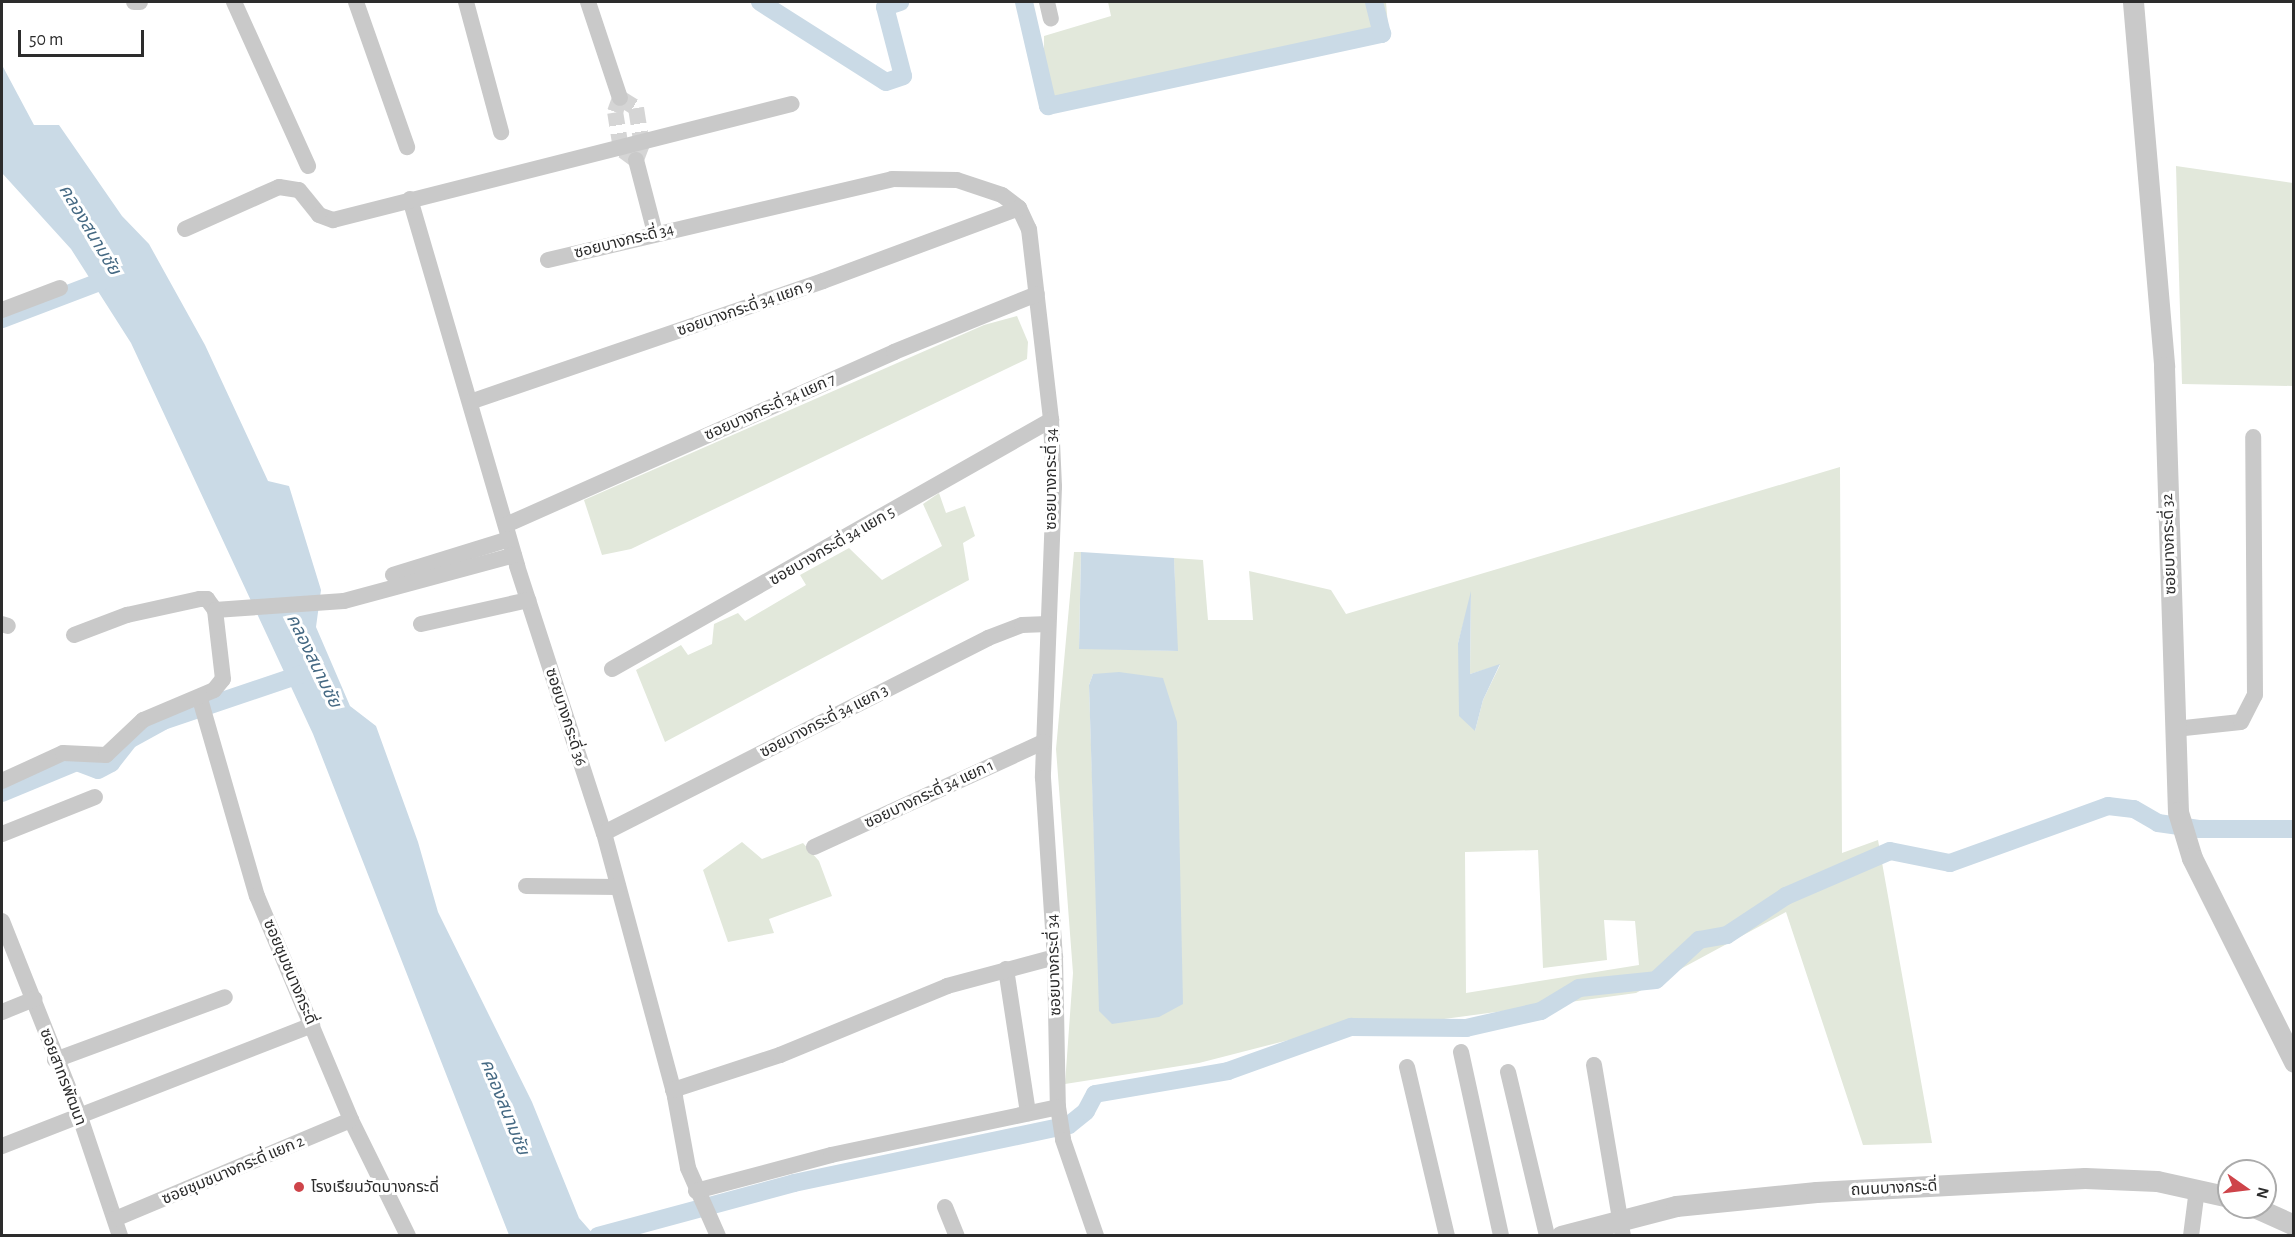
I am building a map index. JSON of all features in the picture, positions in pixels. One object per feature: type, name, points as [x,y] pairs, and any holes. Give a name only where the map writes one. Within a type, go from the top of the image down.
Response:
[{"type":"street","points":[[134,2],[140,2]]},
{"type":"street","points":[[234,2],[308,166]]},
{"type":"street","points":[[356,2],[407,147]]},
{"type":"street","points":[[466,2],[501,132]]},
{"type":"street","points":[[588,2],[620,98]]},
{"type":"street","points":[[1047,2],[1051,19]]},
{"type":"street","name":"ซอยบางกระดี่ 32","points":[[2133,2],[2164,367],[2178,812],[2183,833],[2294,1062]]},
{"type":"street","points":[[185,229],[279,187],[299,190],[325,220],[792,104]]},
{"type":"street","points":[[636,160],[655,233]]},
{"type":"street","name":"ซอยบางกระดี่ 34","points":[[548,260],[892,179],[957,180],[1002,195],[1019,208],[1029,229],[1051,420],[1054,487],[1043,742],[1055,957],[1059,1114],[1062,1140],[1096,1236]]},
{"type":"street","name":"ซอยบางกระดี่ 36","points":[[410,199],[528,600],[604,833],[673,1090],[698,1194],[718,1236]]},
{"type":"street","name":"ซอยบางกระดี่ 34 แยก 9","points":[[470,402],[823,281],[1019,208]]},
{"type":"street","points":[[2,310],[60,288]]},
{"type":"street","name":"ซอยบางกระดี่ 34 แยก 7","points":[[510,540],[894,352],[1036,294]]},
{"type":"street","name":"ซอยบางกระดี่ 34 แยก 5","points":[[612,669],[1051,420]]},
{"type":"street","points":[[2175,729],[2241,722],[2255,695],[2253,437]]},
{"type":"street","points":[[393,575],[510,540]]},
{"type":"street","points":[[215,610],[328,603],[510,540]]},
{"type":"street","points":[[2,781],[63,753],[106,755],[143,720],[202,704],[223,679],[215,610],[212,603],[200,598],[128,615],[74,635]]},
{"type":"street","points":[[421,624],[528,600]]},
{"type":"street","name":"ซอยบางกระดี่ 34 แยก 3","points":[[604,833],[988,638],[1022,625],[1048,624]]},
{"type":"street","name":"ซอยชุมชนางกระดี่","points":[[202,704],[256,896],[351,1120],[408,1236]]},
{"type":"street","name":"ซอยบางกระดี่ 34 แยก 1","points":[[814,847],[1043,742]]},
{"type":"street","points":[[2,834],[95,797]]},
{"type":"street","points":[[526,886],[618,887]]},
{"type":"street","name":"ซอยสาทรพัฒนา","points":[[2,921],[34,999],[55,1060],[80,1117],[117,1231]]},
{"type":"street","points":[[673,1090],[780,1055],[947,986],[1055,957]]},
{"type":"street","points":[[1006,969],[1028,1113]]},
{"type":"street","points":[[55,1060],[225,997]]},
{"type":"street","points":[[2,1012],[34,999]]},
{"type":"street","points":[[2,1146],[312,1025]]},
{"type":"street","points":[[1461,1052],[1502,1236]]},
{"type":"street","points":[[1594,1065],[1621,1228]]},
{"type":"street","points":[[1407,1067],[1447,1236]]},
{"type":"street","points":[[1508,1072],[1546,1236]]},
{"type":"street","points":[[698,1194],[831,1155],[1028,1113],[1059,1114]]},
{"type":"street","name":"ซอยชุมชนางกระดี่ แยก 2","points":[[117,1231],[351,1120]]},
{"type":"street","name":"ถนนบางกระดี่","points":[[1561,1236],[1621,1228],[1676,1206],[1804,1193],[2085,1178],[2157,1181],[2217,1194]]},
{"type":"street","points":[[2191,1236],[2197,1189]]},
{"type":"street","points":[[945,1207],[957,1236]]},
{"type":"street","points":[[2277,1217],[2294,1225]]},
{"type":"shaded area","points":[[1108,2],[1386,2],[1389,38],[1044,112],[1044,36],[1111,16]]},
{"type":"shaded area","points":[[2176,166],[2293,183],[2293,386],[2182,384]]},
{"type":"shaded area","points":[[1017,316],[1028,342],[1027,359],[631,549],[602,555],[584,500],[984,325]]},
{"type":"shaded area","points":[[1840,467],[1842,853],[1878,840],[1932,1143],[1863,1145],[1786,912],[1636,993],[1289,1040],[1199,1063],[1065,1084],[1073,973],[1056,749],[1074,552],[1081,552],[1079,648],[1177,651],[1174,558],[1203,560],[1208,620],[1253,620],[1249,571],[1331,590],[1346,614]],"holes":[[[1471,596],[1470,674],[1500,665],[1483,700],[1475,731],[1458,643]],[[1093,674],[1098,954],[1089,685]],[[1538,850],[1543,968],[1607,960],[1604,920],[1635,921],[1639,965],[1466,993],[1465,852]]]},
{"type":"shaded area","points":[[939,493],[946,513],[965,506],[975,536],[963,543],[969,580],[665,742],[636,670],[681,645],[688,655],[712,644],[714,624],[738,613],[745,621],[806,585],[800,575],[849,548],[882,580],[942,546],[923,504]]},
{"type":"shaded area","points":[[742,842],[762,859],[803,843],[819,861],[832,896],[769,919],[774,933],[728,942],[703,870]]},
{"type":"water","name":"คลองสนามชัย","points":[[2,65],[34,125],[59,125],[122,216],[149,244],[205,345],[268,481],[289,486],[321,590],[316,627],[350,706],[376,726],[418,842],[438,912],[532,1102],[579,1218],[594,1235],[509,1235],[313,734],[131,343],[71,249],[2,173]]},
{"type":"water","points":[[1081,552],[1174,558],[1178,651],[1079,649]]},
{"type":"water","points":[[1471,591],[1470,674],[1500,664],[1483,700],[1475,731],[1459,716],[1458,643]]},
{"type":"water","points":[[1119,672],[1163,678],[1177,722],[1183,1004],[1159,1017],[1112,1024],[1099,1011],[1089,685],[1093,674]]},
{"type":"waterway","points":[[760,2],[886,82],[903,76],[885,7],[900,2]]},
{"type":"waterway","points":[[1024,2],[1048,106],[1382,34],[1374,2]]},
{"type":"waterway","name":"คลองสนามชัย","points":[[2,319],[115,276]]},
{"type":"waterway","name":"คลองสนามชัย","points":[[2,793],[77,762],[98,770],[111,763],[129,740],[163,721],[308,672]]},
{"type":"waterway","points":[[598,1236],[794,1183],[1069,1125],[1086,1111],[1095,1094],[1228,1071],[1351,1027],[1466,1028],[1541,1011],[1579,988],[1656,980],[1699,940],[1727,935],[1786,896],[1890,851],[1950,863],[2108,806],[2134,809],[2158,823],[2199,829],[2294,829]]},
{"type":"tunnel","points":[[620,98],[636,108],[642,144],[636,160],[621,149],[615,112],[620,98]]},
{"type":"place","name":"โรงเรียนวัดบางกระดี่","points":[[299,1187]]}]
